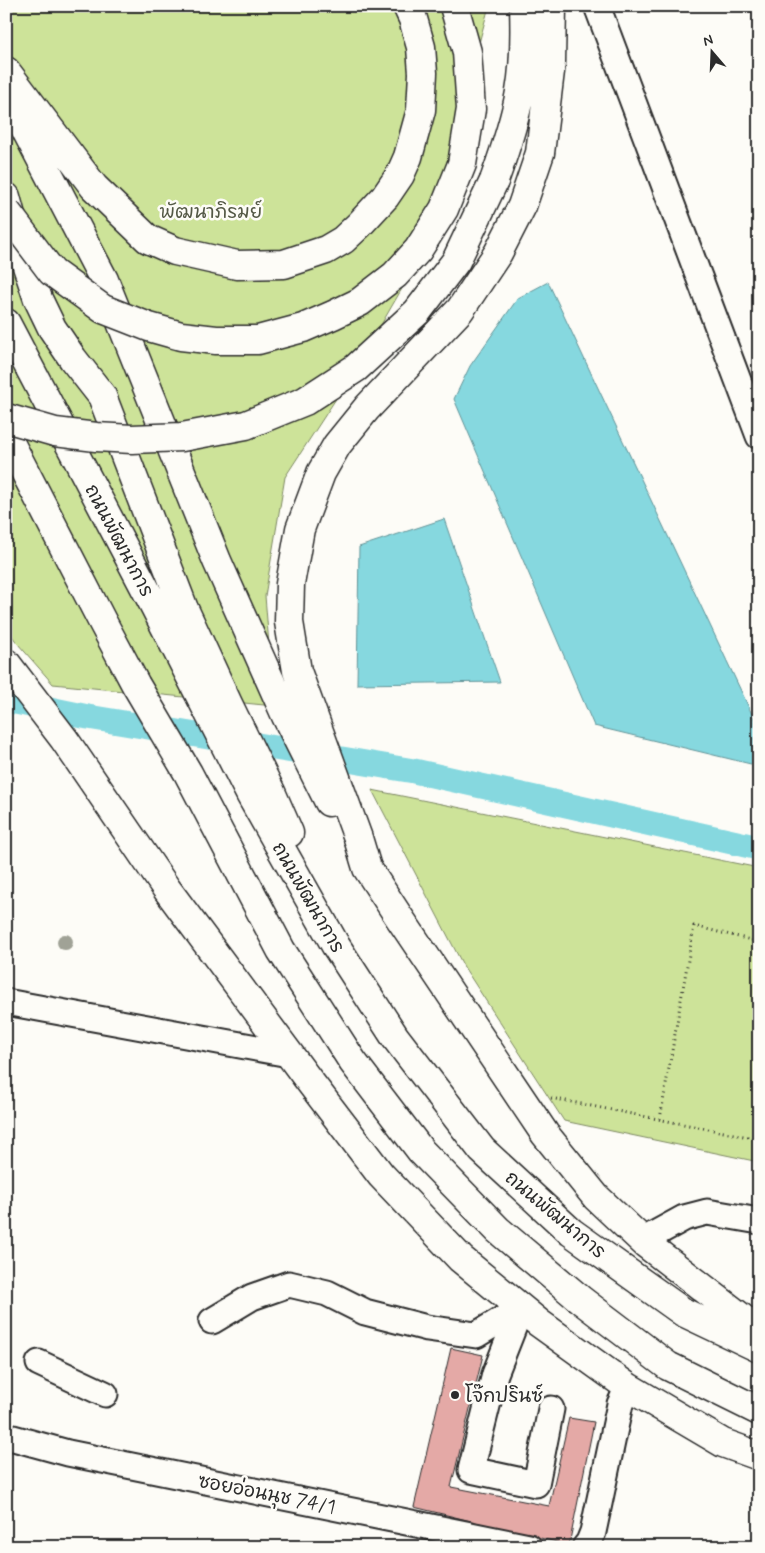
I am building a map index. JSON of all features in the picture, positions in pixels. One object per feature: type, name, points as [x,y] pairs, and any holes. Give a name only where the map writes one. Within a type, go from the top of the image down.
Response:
[{"type":"main road","points":[[6,71],[94,187],[148,239],[176,251],[237,265],[284,264],[326,250],[343,240],[385,196],[400,175],[408,157],[421,110],[423,73],[421,47],[407,6]]},
{"type":"main road","points":[[6,212],[52,272],[103,309],[149,327],[181,336],[216,340],[258,340],[303,328],[333,316],[360,302],[388,281],[418,250],[444,209],[462,164],[471,110],[467,52],[454,6]]},
{"type":"main road","points":[[6,418],[55,432],[96,437],[132,439],[182,436],[246,425],[304,401],[356,368],[417,312],[456,261],[494,181],[504,154],[520,92],[525,39],[524,6]]},
{"type":"main road","points":[[299,714],[297,672],[289,622],[290,584],[300,529],[321,473],[338,445],[367,408],[460,310],[498,253],[522,206],[540,153],[552,63],[552,6]]},
{"type":"main road","points":[[6,92],[104,280],[217,561],[299,714],[367,868],[545,1134],[596,1197],[642,1241],[759,1331]]},
{"type":"main road","points":[[6,197],[38,300],[52,328],[102,396],[184,609],[217,705]]},
{"type":"main road","name":"ถนนพัฒนาการ","points":[[6,324],[155,607],[217,705],[336,946],[395,1037],[482,1150],[571,1232],[683,1312],[759,1348]]},
{"type":"main road","points":[[6,435],[102,621],[188,773],[280,950],[353,1062],[421,1151],[498,1230],[581,1300],[668,1366],[759,1411]]},
{"type":"main road","points":[[6,663],[54,740],[289,1054],[382,1174],[461,1259],[540,1324],[628,1387],[723,1443],[759,1456]]},
{"type":"main road","points":[[6,692],[54,740]]},
{"type":"street","points":[[597,6],[759,436]]},
{"type":"street","points":[[6,1002],[289,1054]]},
{"type":"street","points":[[642,1241],[684,1218],[707,1212],[759,1222]]},
{"type":"street","points":[[212,1320],[252,1297],[289,1284],[327,1293],[365,1312],[428,1328],[476,1335],[521,1308]]},
{"type":"street","points":[[521,1308],[495,1374],[470,1470],[536,1484],[551,1409]]},
{"type":"street","points":[[39,1363],[104,1394]]},
{"type":"street","points":[[585,1547],[593,1532],[620,1404],[628,1387]]},
{"type":"street","name":"ซอยอ่อนนุช 74/1","points":[[6,1436],[68,1453],[529,1547]]},
{"type":"path","points":[[660,1119],[694,926],[759,942]]},
{"type":"path","points":[[546,1096],[759,1139]]},
{"type":"green space","name":"พัฒนาภิรมย์","points":[[6,6],[489,6],[422,254],[356,368],[285,477],[265,596],[274,706],[53,684],[6,628]]},
{"type":"green space","points":[[372,790],[759,868],[759,1162],[564,1121],[464,967]]},
{"type":"water","points":[[548,282],[759,729],[759,766],[594,726],[454,399],[470,366],[518,298]]},
{"type":"water","points":[[444,519],[500,682],[357,684],[359,547]]},
{"type":"building","points":[[451,1348],[483,1355],[451,1487],[549,1506],[569,1418],[594,1422],[569,1545],[414,1507]]},
{"type":"waterway","points":[[6,700],[88,717],[414,771],[759,848]]},
{"type":"place","name":"โจ๊กปรินซ์","points":[[455,1395]]}]
